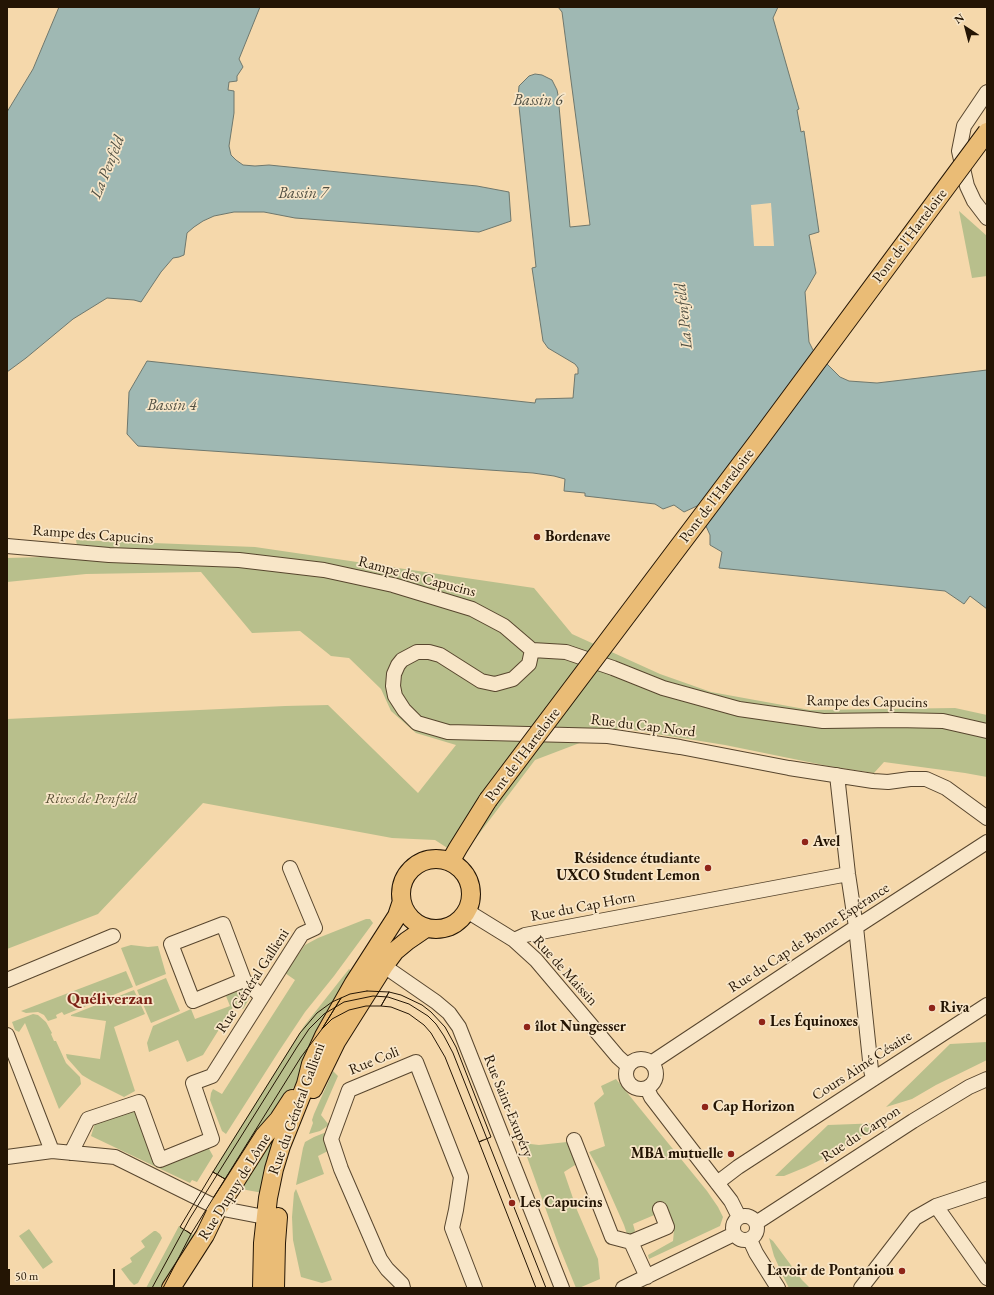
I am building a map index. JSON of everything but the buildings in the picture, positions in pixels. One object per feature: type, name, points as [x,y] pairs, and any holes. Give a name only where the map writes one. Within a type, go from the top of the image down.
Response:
[{"type":"main road","name":"Pont de l'Harteloire","points":[[450,862],[488,800],[759,440],[987,132]]},
{"type":"main road","points":[[428,859],[439,859],[450,862],[458,866],[465,874],[469,882],[471,892],[467,910],[460,920],[450,927],[438,930],[418,925],[410,919],[401,904],[400,892],[402,881],[408,871],[414,866],[428,859]]},
{"type":"main road","name":"Rue du Général Gallieni","points":[[275,1288],[276,1243],[272,1218],[274,1169],[281,1146],[306,1084],[311,1064],[331,1023],[354,982],[397,916],[401,904]]},
{"type":"main road","name":"Rue du Général Gallieni","points":[[262,1288],[263,1244],[280,1199],[287,1164],[297,1128],[306,1105],[336,1042],[384,966],[395,951],[426,928]]},
{"type":"main road","name":"Rue Dupuy de Lôme","points":[[171,1288],[204,1236],[218,1208],[264,1136],[279,1119],[292,1100],[311,1064]]},
{"type":"street","points":[[987,92],[964,126],[959,151],[967,186],[974,201],[987,218]]},
{"type":"street","name":"Rampe des Capucins","points":[[7,546],[109,555],[239,560],[324,570],[393,585],[472,609],[504,626],[532,650],[566,652],[613,668],[662,688],[739,709],[823,721],[896,720],[943,722],[987,731]]},
{"type":"street","name":"Rue du Cap Nord","points":[[532,650],[529,664],[513,679],[495,684],[481,682],[440,655],[429,652],[417,652],[402,660],[398,665],[394,674],[393,686],[395,696],[404,710],[417,723],[448,732],[608,736],[680,747],[789,768],[888,782],[910,779],[926,779],[946,788],[987,818]]},
{"type":"street","points":[[837,775],[873,1078]]},
{"type":"street","name":"Rue du Cap de Bonne Espérance","points":[[652,1063],[987,842]]},
{"type":"street","name":"Rue Général Gallieni","points":[[71,1153],[88,1119],[139,1102],[160,1160],[212,1139],[193,1083],[212,1076],[302,934],[315,928],[290,868]]},
{"type":"street","name":"Rue du Cap Horn","points":[[514,940],[525,935],[848,874]]},
{"type":"street","name":"Rue de Maissin","points":[[467,910],[514,940],[536,960],[618,1057],[628,1066]]},
{"type":"street","points":[[244,980],[193,1001],[171,944],[223,924],[244,980],[262,997]]},
{"type":"street","points":[[7,980],[113,936]]},
{"type":"street","name":"Rue Saint-Exupéry","points":[[384,966],[436,1002],[449,1014],[459,1027],[562,1288]]},
{"type":"street","name":"Cours Aimé Césaire","points":[[717,1183],[873,1078],[987,1005]]},
{"type":"street","points":[[7,1035],[52,1151]]},
{"type":"street","points":[[643,1059],[652,1063],[656,1072],[656,1077],[651,1085],[647,1088],[637,1088],[629,1083],[626,1071],[628,1066],[633,1061],[643,1059]]},
{"type":"street","name":"Rue Coli","points":[[403,1288],[402,1284],[380,1260],[341,1169],[331,1139],[349,1090],[416,1062],[461,1177],[452,1228],[475,1288]]},
{"type":"street","name":"Rue du Carpon","points":[[756,1223],[913,1121],[969,1087],[987,1079]]},
{"type":"street","points":[[647,1088],[651,1097],[731,1202],[739,1217]]},
{"type":"street","points":[[574,1140],[612,1237],[631,1242],[667,1227],[660,1209]]},
{"type":"street","points":[[7,1157],[52,1151],[115,1157],[218,1208],[272,1218]]},
{"type":"street","points":[[861,1288],[915,1218],[936,1206],[987,1189]]},
{"type":"street","points":[[936,1206],[987,1278]]},
{"type":"street","points":[[739,1217],[751,1217],[756,1223],[756,1232],[750,1240],[740,1240],[734,1234],[732,1226],[739,1217]]},
{"type":"street","points":[[623,1288],[734,1234]]},
{"type":"street","points":[[750,1240],[756,1253],[778,1288]]},
{"type":"street","points":[[631,1242],[647,1277]]},
{"type":"green space","points":[[959,211],[987,236],[987,276],[972,278]]},
{"type":"green space","name":"Rives de Penfeld","points":[[76,540],[255,547],[534,588],[572,634],[660,674],[711,692],[810,710],[955,708],[987,715],[987,777],[884,762],[874,773],[828,766],[725,745],[619,728],[535,760],[460,859],[452,851],[435,840],[392,838],[203,803],[98,914],[7,949],[7,719],[328,705],[418,793],[456,745],[416,733],[391,711],[381,689],[349,658],[331,656],[300,631],[252,633],[201,572],[86,574],[7,582],[7,558],[79,556]]},
{"type":"green space","points":[[366,919],[370,919],[373,923],[305,1012],[226,1134],[222,1131],[210,1100],[211,1093],[213,1089],[222,1094],[295,980],[285,973],[305,945],[318,938]]},
{"type":"green space","points":[[131,945],[148,947],[158,946],[166,974],[136,986],[121,948]]},
{"type":"green space","points":[[349,969],[355,974],[317,1040],[295,1085],[228,1180],[225,1179],[213,1171],[304,1026]]},
{"type":"green space","points":[[126,971],[133,987],[64,1015],[62,1012],[56,1015],[57,1018],[48,1021],[44,1015],[38,1012],[26,1013],[21,1011]]},
{"type":"green space","points":[[166,978],[180,1011],[151,1023],[137,990]]},
{"type":"green space","points":[[243,988],[252,992],[249,999],[243,1009],[235,1004],[203,1055],[187,1062],[178,1040],[149,1052],[147,1043],[153,1026],[191,1009],[195,1019],[230,1006],[226,996]]},
{"type":"green space","points":[[134,990],[145,1014],[114,1027],[135,1091],[124,1097],[82,1075],[67,1058],[66,1054],[100,1059],[106,1021],[71,1015]]},
{"type":"green space","points":[[33,1014],[38,1015],[46,1022],[66,1063],[80,1077],[81,1084],[59,1109],[25,1023],[19,1032],[15,1030],[12,1022]]},
{"type":"green space","points":[[987,1042],[987,1060],[936,1085],[912,1099],[886,1107],[950,1044]]},
{"type":"green space","points":[[333,1071],[338,1076],[321,1115],[329,1125],[320,1131],[309,1134],[313,1123],[312,1120],[314,1114]]},
{"type":"green space","points":[[616,1079],[707,1191],[723,1217],[720,1226],[649,1259],[648,1255],[673,1241],[674,1230],[666,1212],[659,1213],[633,1224],[635,1231],[633,1234],[627,1234],[600,1171],[589,1152],[605,1146],[594,1103],[604,1094],[601,1086]]},
{"type":"green space","points":[[137,1109],[158,1167],[208,1147],[213,1156],[197,1182],[192,1180],[190,1183],[91,1136],[95,1123]]},
{"type":"green space","points":[[281,1121],[263,1193],[241,1189]]},
{"type":"green space","points":[[882,1123],[839,1151],[784,1176],[775,1176],[828,1125]]},
{"type":"green space","points":[[329,1131],[328,1151],[318,1156],[324,1174],[296,1185],[305,1142]]},
{"type":"green space","points":[[567,1142],[573,1150],[575,1165],[564,1172],[577,1210],[598,1259],[600,1279],[579,1288],[576,1288],[559,1246],[522,1143],[539,1145]]},
{"type":"green space","points":[[296,1189],[332,1280],[322,1283],[301,1277],[293,1240],[292,1217],[294,1193]]},
{"type":"green space","points":[[179,1226],[198,1238],[166,1288],[146,1288]]},
{"type":"green space","points":[[29,1229],[53,1262],[43,1269],[19,1236]]},
{"type":"green space","points":[[154,1231],[160,1234],[162,1238],[138,1283],[134,1285],[121,1269],[132,1262],[130,1258],[145,1247],[141,1241]]},
{"type":"green space","points":[[769,1238],[810,1288],[789,1288],[774,1256]]},
{"type":"water","points":[[59,7],[260,7],[239,59],[243,67],[237,76],[237,81],[229,82],[228,90],[234,91],[234,113],[229,146],[231,155],[236,160],[243,165],[269,165],[477,186],[509,192],[511,221],[479,232],[295,218],[264,212],[234,212],[214,216],[203,221],[187,233],[184,255],[173,258],[161,272],[141,302],[107,298],[73,319],[7,372],[7,112],[33,69]]},
{"type":"water","points":[[558,7],[778,7],[773,18],[799,109],[797,110],[801,132],[804,131],[819,232],[809,235],[816,273],[805,292],[809,342],[813,350],[840,377],[849,381],[877,383],[987,370],[987,609],[970,596],[964,604],[945,591],[719,568],[722,552],[710,545],[710,535],[697,506],[684,512],[674,505],[663,509],[655,504],[585,496],[585,493],[564,491],[565,479],[554,476],[533,473],[138,446],[127,434],[129,392],[147,361],[535,403],[536,399],[573,398],[575,374],[578,374],[578,368],[575,364],[548,348],[543,341],[532,268],[536,267],[518,97],[519,86],[529,76],[535,74],[542,75],[552,80],[558,95],[570,227],[590,225],[562,12]]},
{"type":"pier","points":[[771,203],[774,246],[754,246],[751,205]]},
{"type":"tram line","points":[[367,991],[389,992],[381,1006],[366,1006],[349,1010],[332,1019],[322,1029],[341,998],[350,994],[367,991]]},
{"type":"tram line","points":[[389,992],[401,995],[422,1005],[445,1027],[456,1047],[491,1137],[479,1142],[445,1057],[431,1033],[424,1025],[409,1014],[391,1007],[381,1006],[389,992]]},
{"type":"tram line","points":[[152,1288],[190,1218],[309,1029],[324,1014],[344,1002],[373,996],[388,997],[409,1004],[428,1016],[436,1024],[444,1036],[453,1053],[546,1288]]},
{"type":"tram line","points":[[341,998],[322,1029],[301,1057],[225,1179],[213,1172],[300,1033],[317,1013],[332,1002],[341,998]]},
{"type":"tram line","points":[[483,1140],[479,1142],[536,1288]]},
{"type":"tram line","points":[[213,1172],[225,1179],[191,1234],[180,1227],[213,1172]]},
{"type":"tram line","points":[[163,1288],[191,1234],[187,1231]]},
{"type":"place","name":"Bordenave","points":[[537,537]]},
{"type":"place","name":"Avel","points":[[805,842]]},
{"type":"place","name":"Résidence étudiante UXCO Student Lemon","points":[[708,868]]},
{"type":"place","name":"Riva","points":[[932,1008]]},
{"type":"place","name":"Les Équinoxes","points":[[762,1022]]},
{"type":"place","name":"îlot Nungesser","points":[[527,1027]]},
{"type":"place","name":"Cap Horizon","points":[[705,1107]]},
{"type":"place","name":"MBA mutuelle","points":[[731,1154]]},
{"type":"place","name":"Les Capucins","points":[[512,1203]]},
{"type":"place","name":"Lavoir de Pontaniou","points":[[902,1271]]},
{"type":"district","name":"Quéliverzan","points":[[110,999]]},
{"type":"water label","name":"Bassin 6","points":[[538,101]]},
{"type":"water label","name":"La Penfeld","points":[[108,167]]},
{"type":"water label","name":"Bassin 7","points":[[303,194]]},
{"type":"water label","name":"La Penfeld","points":[[684,316]]},
{"type":"water label","name":"Bassin 4","points":[[172,406]]}]
